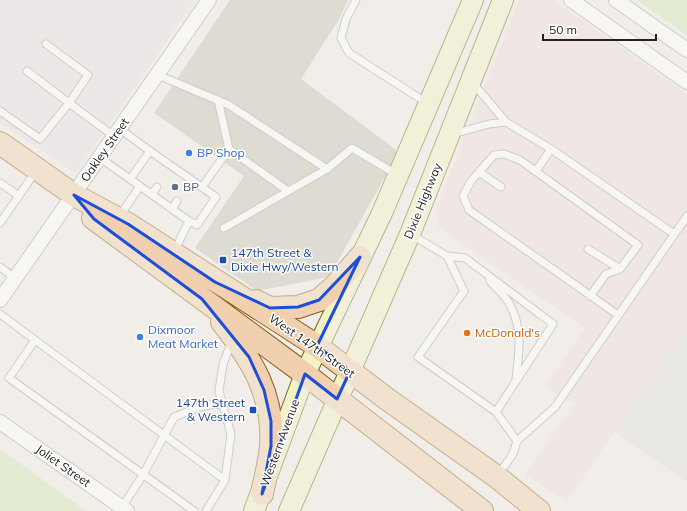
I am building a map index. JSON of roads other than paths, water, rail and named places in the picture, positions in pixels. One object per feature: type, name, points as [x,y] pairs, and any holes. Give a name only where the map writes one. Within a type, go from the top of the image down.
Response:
[{"type":"main road","points":[[305,374],[398,175],[473,0]]},
{"type":"main road","name":"Dixie Highway","points":[[337,399],[410,234],[503,0]]},
{"type":"main road","name":"West 147th Street","points":[[0,143],[74,195],[118,219],[317,346],[497,478],[539,511]]},
{"type":"main road","name":"West 147th Street","points":[[74,195],[94,219],[305,374],[482,511]]},
{"type":"main road","points":[[215,282],[270,308],[298,307],[319,300],[336,284],[360,257]]},
{"type":"main road","points":[[202,299],[234,336],[249,357],[264,390],[271,421],[271,446],[258,502]]},
{"type":"main road","name":"Western Avenue","points":[[258,502],[305,374]]},
{"type":"main road","points":[[289,511],[337,399]]},
{"type":"street","name":"Oakley Street","points":[[2,293],[15,278],[74,195],[209,0]]},
{"type":"street","points":[[571,0],[687,82]]},
{"type":"street","points":[[616,0],[687,50]]},
{"type":"street","name":"Joliet Street","points":[[0,422],[124,509]]},
{"type":"lane","points":[[356,0],[346,19],[341,38],[349,53],[429,104]]},
{"type":"lane","points":[[0,111],[40,140],[69,103],[88,75],[46,44]]},
{"type":"lane","points":[[27,71],[69,103],[117,133],[150,151],[170,169],[202,187],[216,197],[197,225],[189,221],[100,158]]},
{"type":"lane","points":[[158,75],[229,105],[327,169]]},
{"type":"lane","points":[[471,80],[506,122],[551,149],[674,234]]},
{"type":"lane","points":[[218,100],[229,148],[288,191]]},
{"type":"lane","points":[[449,136],[478,126],[506,122]]},
{"type":"lane","points":[[202,187],[229,148]]},
{"type":"lane","points":[[224,228],[327,169],[352,148],[398,175]]},
{"type":"lane","points":[[536,171],[551,149]]},
{"type":"lane","points":[[130,179],[150,151]]},
{"type":"lane","points":[[590,296],[606,274],[620,269],[638,245],[520,160],[504,154],[494,155],[479,172],[463,196],[469,210],[590,296],[618,315]]},
{"type":"lane","points":[[0,223],[37,169]]},
{"type":"lane","points":[[479,172],[501,188]]},
{"type":"lane","points":[[0,183],[19,196]]},
{"type":"lane","points":[[118,219],[140,186]]},
{"type":"lane","points":[[152,194],[157,187]]},
{"type":"lane","points":[[172,209],[177,201]]},
{"type":"lane","points":[[497,478],[513,454],[517,441],[555,407],[687,216]]},
{"type":"lane","points":[[172,254],[189,221]]},
{"type":"lane","points":[[410,234],[447,256],[465,258],[553,324],[496,412]]},
{"type":"lane","points":[[588,249],[620,269]]},
{"type":"lane","points":[[447,256],[464,291],[418,358],[496,412],[517,441]]},
{"type":"lane","points":[[0,267],[15,278]]},
{"type":"lane","points":[[481,271],[510,304],[518,327],[520,351],[516,381]]},
{"type":"lane","points":[[0,314],[225,480]]},
{"type":"lane","points":[[206,511],[225,480],[230,434],[219,391],[222,364],[234,336]]},
{"type":"lane","points":[[35,340],[9,378],[194,511]]},
{"type":"lane","points":[[124,509],[174,417],[199,407],[222,403]]},
{"type":"place","name":"BP Shop","points":[[189,153]]},
{"type":"place","name":"BP","points":[[175,187]]},
{"type":"place","name":"147th Street & Dixie Hwy/Western","points":[[223,260]]},
{"type":"place","name":"McDonald's","points":[[467,333]]},
{"type":"place","name":"Dixmoor Meat Market","points":[[140,337]]},
{"type":"place","name":"147th Street & Western","points":[[253,410]]}]
